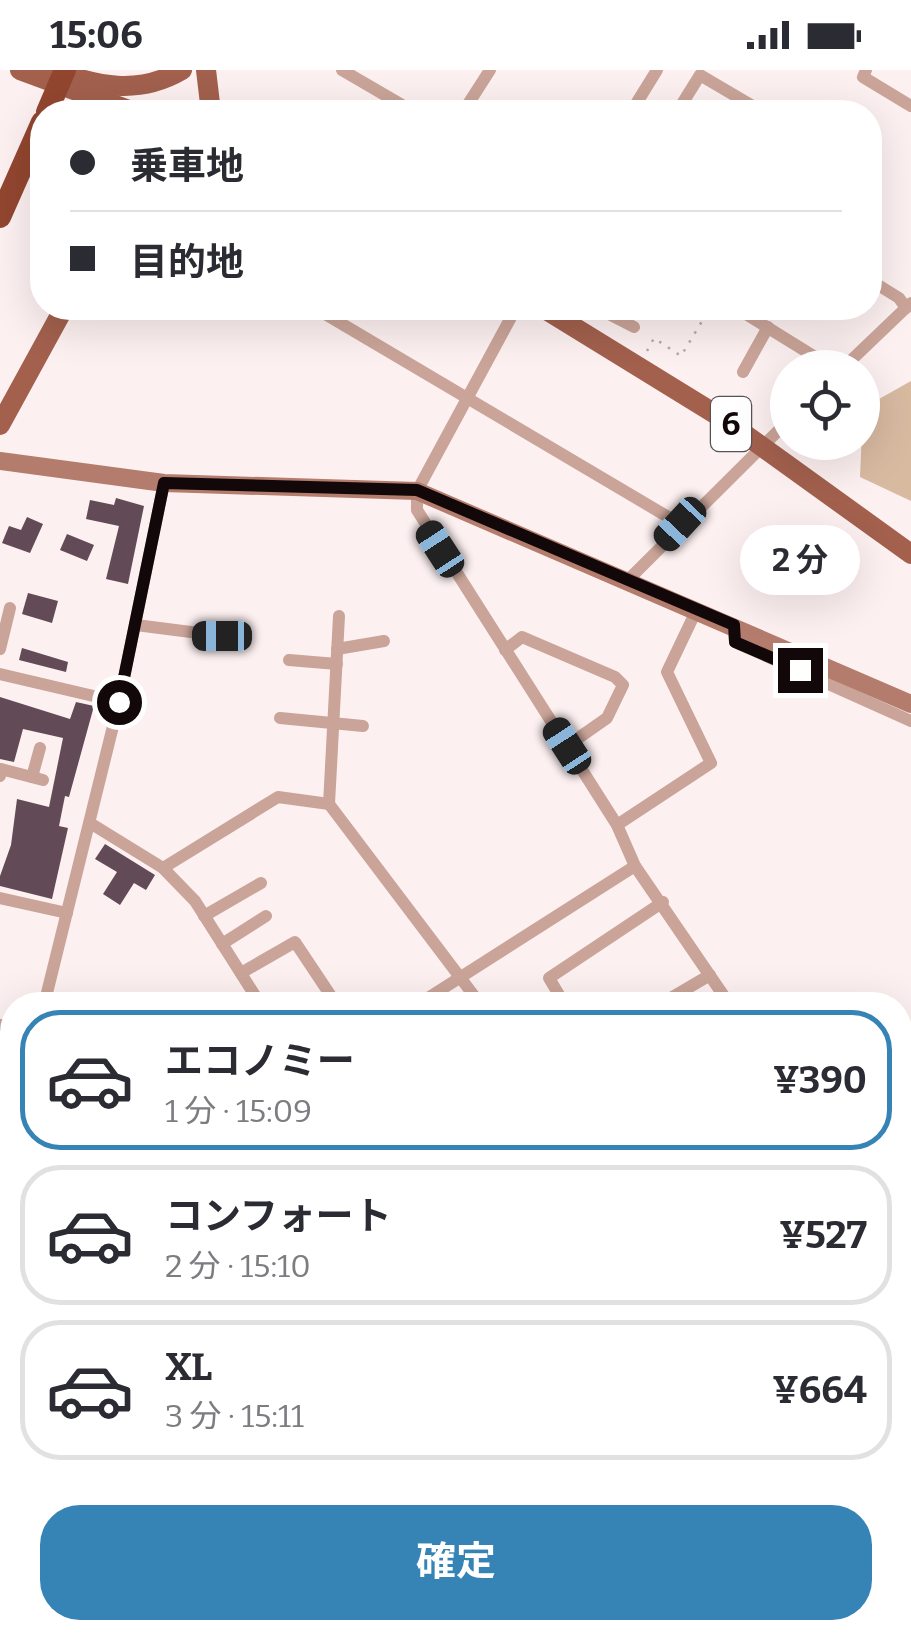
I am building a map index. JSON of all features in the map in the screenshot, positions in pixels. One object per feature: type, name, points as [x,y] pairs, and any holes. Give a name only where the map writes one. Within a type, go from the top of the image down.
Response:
[{"type":"highway","points":[[0,216],[30,149]]},
{"type":"main road","points":[[10,70],[98,100]]},
{"type":"main road","points":[[20,70],[59,87]]},
{"type":"main road","points":[[0,75],[59,87],[136,87],[182,70]]},
{"type":"main road","points":[[206,70],[210,100]]},
{"type":"main road","points":[[0,424],[57,320]]},
{"type":"main road","name":"6","points":[[562,320],[725,420],[911,554]]},
{"type":"street","points":[[342,70],[393,100]]},
{"type":"street","points":[[471,100],[490,70]]},
{"type":"street","points":[[638,100],[656,70]]},
{"type":"street","points":[[866,70],[863,77],[911,106]]},
{"type":"street","points":[[685,100],[700,76],[743,100]]},
{"type":"street","points":[[863,350],[908,306],[882,287]]},
{"type":"street","points":[[335,320],[680,524]]},
{"type":"street","points":[[509,320],[417,490],[420,519],[617,826],[635,866],[722,992]]},
{"type":"street","points":[[622,320],[634,326]]},
{"type":"street","points":[[756,320],[804,350]]},
{"type":"street","points":[[743,372],[768,327]]},
{"type":"street","points":[[628,580],[770,437]]},
{"type":"street","points":[[0,461],[164,483],[417,490],[911,704]]},
{"type":"street","points":[[47,992],[119,702],[164,483]]},
{"type":"street","points":[[617,826],[711,764],[666,672],[697,609]]},
{"type":"street","points":[[0,649],[6,615]]},
{"type":"street","points":[[339,616],[329,804],[472,992]]},
{"type":"street","points":[[136,625],[222,636]]},
{"type":"street","points":[[734,625],[735,642],[911,721]]},
{"type":"street","points":[[505,650],[522,637],[616,677],[623,685],[606,718],[567,746]]},
{"type":"street","points":[[289,660],[337,656],[384,641]]},
{"type":"street","points":[[0,674],[119,702]]},
{"type":"street","points":[[280,718],[363,726]]},
{"type":"street","points":[[0,771],[37,778],[40,748]]},
{"type":"street","points":[[163,868],[278,798],[329,804]]},
{"type":"street","points":[[90,823],[163,868],[204,916],[253,992]]},
{"type":"street","points":[[438,992],[635,866]]},
{"type":"street","points":[[204,916],[261,883]]},
{"type":"street","points":[[0,898],[67,913]]},
{"type":"street","points":[[557,992],[549,978],[663,902]]},
{"type":"street","points":[[222,944],[266,916]]},
{"type":"street","points":[[241,973],[295,942],[328,992]]},
{"type":"street","points":[[681,992],[710,974]]},
{"type":"path","points":[[654,338],[681,356],[703,320]]},
{"type":"shaded area","points":[[911,381],[911,501],[860,477],[861,460],[880,460],[880,398]]},
{"type":"building","points":[[116,498],[144,506],[128,584],[106,579],[119,526],[86,519],[90,500],[114,505]]},
{"type":"building","points":[[27,517],[43,524],[30,553],[2,543],[9,526],[21,530]]},
{"type":"building","points":[[67,534],[94,545],[87,561],[60,550]]},
{"type":"building","points":[[28,593],[58,601],[52,623],[22,614]]},
{"type":"building","points":[[22,648],[68,662],[66,672],[19,660]]},
{"type":"building","points":[[0,697],[70,719],[76,702],[94,706],[69,797],[65,796],[59,826],[68,828],[52,899],[0,886],[0,876],[11,845],[17,799],[49,807],[63,738],[23,729],[14,762],[0,759]]},
{"type":"building","points":[[105,844],[155,875],[146,890],[134,883],[120,905],[103,894],[117,872],[95,859]]},
{"type":"route","points":[[119,702],[164,500],[164,483],[393,486],[417,490],[734,625],[731,632],[735,642],[800,670]]}]
